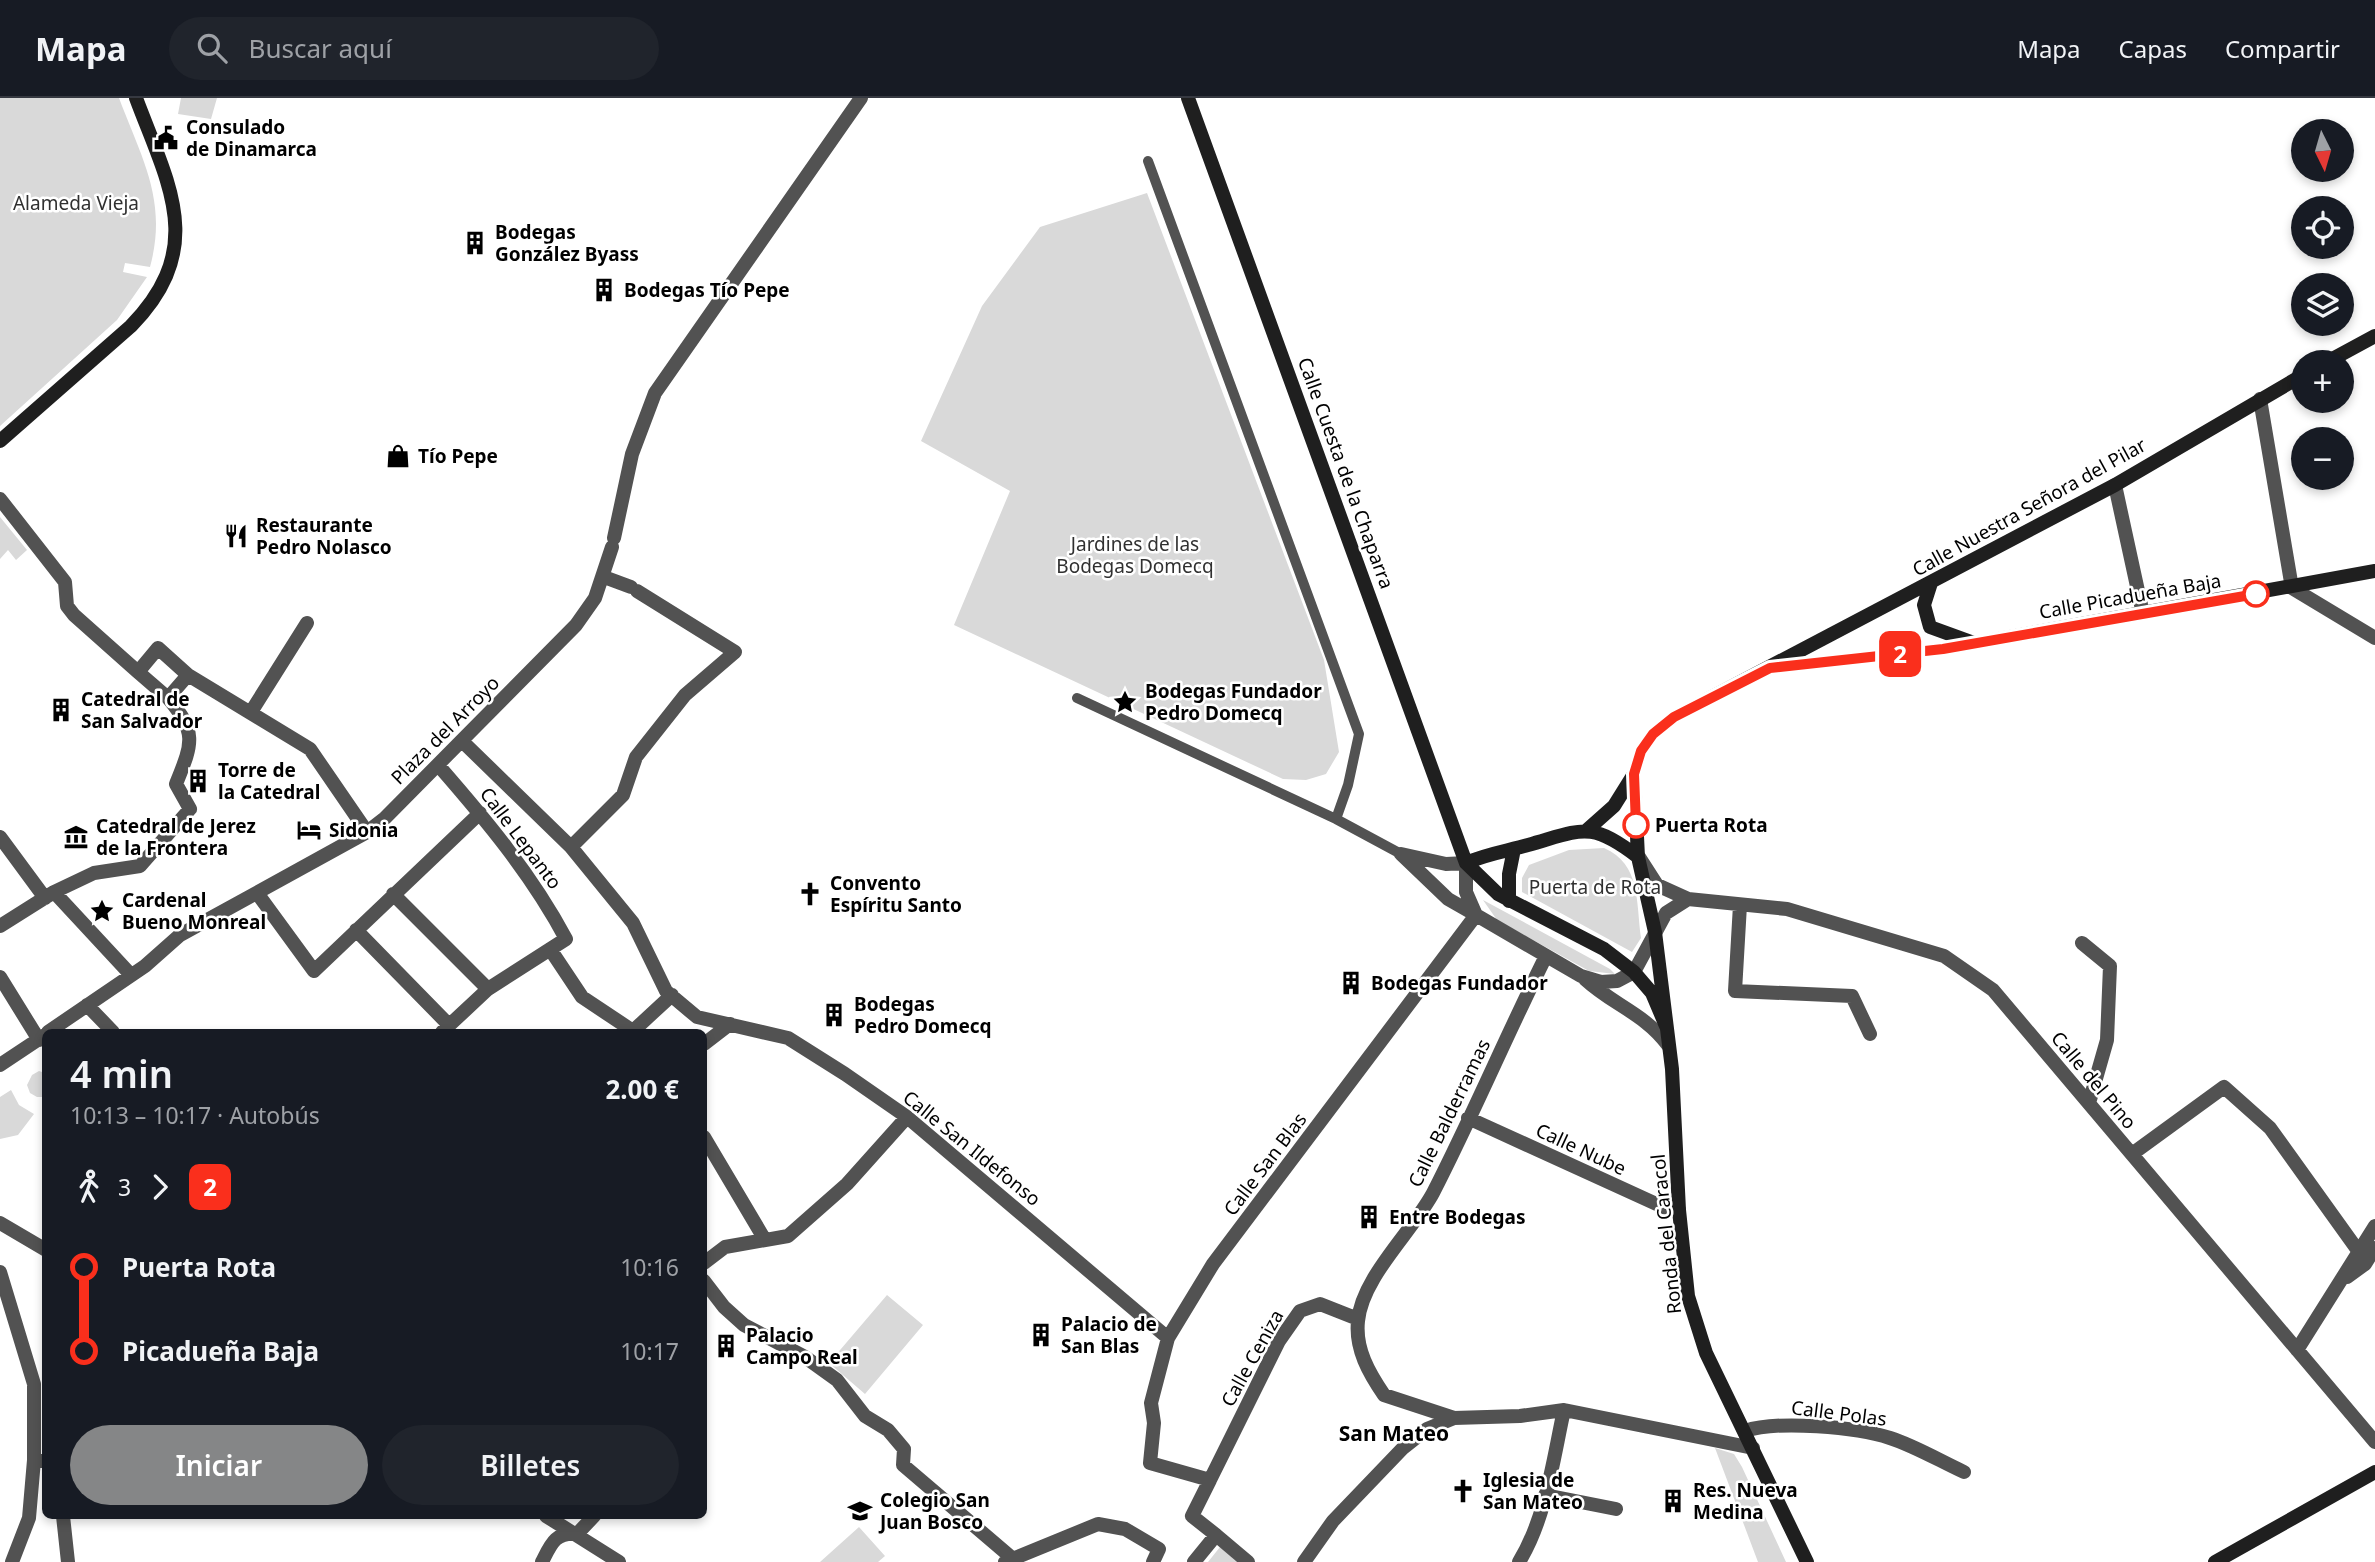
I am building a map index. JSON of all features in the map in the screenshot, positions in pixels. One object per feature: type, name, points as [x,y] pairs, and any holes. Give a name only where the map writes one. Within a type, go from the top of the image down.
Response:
[{"type":"street","points":[[0,441],[131,326],[151,305],[166,275],[175,237],[176,207],[136,98]]},
{"type":"street","name":"Plaza del Arroyo","points":[[54,1029],[131,975],[180,935],[367,832],[463,742],[576,625],[595,598],[604,577],[632,454],[655,393],[861,98]]},
{"type":"street","name":"Calle Cuesta de la Chaparra","points":[[1188,98],[1466,863]]},
{"type":"street","points":[[2349,350],[2375,336]]},
{"type":"street","name":"Calle Nuestra Señora del Pilar","points":[[1770,668],[2115,485],[2291,382]]},
{"type":"street","points":[[2260,399],[2292,588],[2375,638]]},
{"type":"street","points":[[2115,485],[2143,614]]},
{"type":"street","points":[[0,499],[65,582],[67,606],[74,615],[168,698],[184,716],[191,734],[190,749],[176,785],[190,809],[139,866],[94,873],[49,895],[0,926]]},
{"type":"street","name":"Calle Picadueña Baja","points":[[1587,830],[1614,806],[1634,774],[1647,743],[1674,717],[1770,668],[1974,643],[2375,571]]},
{"type":"street","points":[[571,847],[624,795],[636,757],[685,695],[735,652],[634,589],[604,577]]},
{"type":"street","name":"Calle Picadueña Baja","points":[[1931,583],[1924,605],[1930,627],[1974,643]]},
{"type":"street","points":[[251,712],[307,623]]},
{"type":"street","points":[[138,672],[159,649],[188,675],[310,749],[367,832]]},
{"type":"street","points":[[168,698],[188,675]]},
{"type":"street","name":"Calle San Ildefonso","points":[[463,742],[571,847],[633,923],[666,990],[697,1017],[788,1038],[907,1117],[1168,1338]]},
{"type":"street","name":"Calle Lepanto","points":[[438,765],[480,813],[547,903],[566,939],[550,949]]},
{"type":"street","points":[[1634,774],[1638,857],[1655,933],[1668,1045]]},
{"type":"street","points":[[257,893],[313,971],[480,813]]},
{"type":"street","points":[[1401,854],[1446,864],[1466,863],[1487,854],[1514,849],[1568,832],[1587,830],[1611,836],[1638,857]]},
{"type":"street","points":[[0,837],[49,895],[131,975]]},
{"type":"street","points":[[1509,901],[1509,874],[1514,849]]},
{"type":"street","points":[[1401,854],[1448,899],[1581,976],[1601,994],[1642,1016],[1668,1045]]},
{"type":"street","name":"Calle del Pino","points":[[1638,857],[1657,885],[1688,899],[1787,909],[1944,957],[1993,990],[2375,1442]]},
{"type":"street","points":[[1466,863],[1498,894],[1604,949],[1634,972],[1652,993],[1666,1026]]},
{"type":"street","points":[[1466,863],[1466,892],[1476,915]]},
{"type":"street","points":[[393,894],[488,989]]},
{"type":"street","points":[[1581,976],[1601,982],[1618,981],[1634,972],[1646,955],[1666,913],[1688,899]]},
{"type":"street","points":[[1740,905],[1735,991],[1852,996],[1870,1034]]},
{"type":"street","name":"Calle San Blas","points":[[1210,1480],[1150,1463],[1154,1423],[1151,1403],[1168,1338],[1213,1264],[1476,915]]},
{"type":"street","points":[[356,930],[446,1029],[488,989],[550,949],[582,997],[630,1029]]},
{"type":"street","points":[[2082,943],[2110,966],[2107,1041],[2089,1104]]},
{"type":"street","name":"Calle Balderramas","points":[[1454,1418],[1384,1395],[1364,1360],[1358,1338],[1358,1319],[1370,1286],[1431,1195],[1546,956]]},
{"type":"street","points":[[0,977],[42,1033]]},
{"type":"street","points":[[635,1029],[672,995]]},
{"type":"street","points":[[87,1005],[110,1029]]},
{"type":"street","points":[[707,1042],[730,1024]]},
{"type":"street","name":"Plaza del Arroyo","points":[[0,1065],[42,1037]]},
{"type":"street","name":"Ronda del Caracol","points":[[1668,1045],[1679,1210],[1688,1296],[1695,1323],[1706,1353],[1807,1562]]},
{"type":"street","points":[[2132,1154],[2224,1087],[2270,1128],[2359,1252]]},
{"type":"street","points":[[707,1261],[724,1247],[788,1236],[847,1184],[907,1117]]},
{"type":"street","name":"Calle Nube","points":[[1468,1118],[1663,1208],[1679,1210]]},
{"type":"street","points":[[707,1142],[765,1240]]},
{"type":"street","points":[[0,1223],[42,1248]]},
{"type":"street","points":[[2297,1350],[2375,1226]]},
{"type":"street","points":[[2340,1282],[2365,1264],[2375,1248]]},
{"type":"street","points":[[0,1272],[34,1384],[40,1460],[29,1518],[12,1562]]},
{"type":"street","points":[[707,1285],[724,1307],[744,1325],[805,1357],[837,1380],[865,1416],[888,1430],[904,1449],[903,1465],[1009,1560],[1098,1524],[1125,1529],[1159,1549],[1153,1562]]},
{"type":"street","name":"Calle Ceniza","points":[[1216,1535],[1192,1516],[1279,1341],[1300,1311],[1320,1304],[1358,1319]]},
{"type":"street","points":[[1519,1562],[1531,1539],[1545,1495],[1564,1410]]},
{"type":"street","points":[[1304,1562],[1333,1521],[1403,1448],[1427,1429],[1454,1418],[1520,1416],[1564,1410],[1754,1448]]},
{"type":"street","name":"Calle Polas","points":[[1745,1431],[1762,1425],[1826,1428],[1889,1437],[1964,1472]]},
{"type":"street","points":[[2215,1562],[2375,1472]]},
{"type":"street","points":[[1545,1495],[1616,1509]]},
{"type":"street","points":[[63,1519],[68,1562]]},
{"type":"street","points":[[552,1519],[619,1562]]},
{"type":"street","points":[[577,1534],[591,1519]]},
{"type":"street","points":[[542,1562],[554,1539],[564,1533],[577,1534]]},
{"type":"street","points":[[1194,1562],[1216,1535],[1248,1562]]},
{"type":"lane","points":[[1149,161],[1359,734],[1348,785],[1336,819]]},
{"type":"lane","points":[[1077,698],[1336,819],[1401,854]]},
{"type":"green space","name":"Alameda Vieja","points":[[0,98],[119,98],[144,161],[156,221],[150,267],[125,263],[123,272],[147,277],[117,320],[0,426]]},
{"type":"green space","points":[[181,98],[217,98],[211,119],[178,114]]},
{"type":"green space","name":"Jardines de las Bodegas Domecq","points":[[1147,193],[1324,660],[1339,752],[1326,774],[1306,780],[1283,779],[954,625],[1010,491],[921,441],[982,306],[1040,227]]},
{"type":"green space","points":[[0,517],[27,550],[16,560],[8,550],[0,559]]},
{"type":"green space","name":"Puerta de Rota","points":[[1604,848],[1616,855],[1631,874],[1637,898],[1641,938],[1632,952],[1522,892],[1522,878],[1529,865],[1569,850]]},
{"type":"green space","points":[[1483,900],[1615,974],[1589,971],[1497,920]]},
{"type":"green space","points":[[42,1072],[42,1097],[30,1093],[27,1085],[32,1075]]},
{"type":"green space","points":[[11,1090],[19,1105],[34,1114],[18,1135],[0,1139],[0,1097]]},
{"type":"green space","points":[[887,1295],[923,1325],[865,1394],[829,1363]]},
{"type":"green space","points":[[1715,1448],[1734,1454],[1786,1562],[1758,1562]]},
{"type":"green space","points":[[859,1527],[885,1556],[878,1562],[820,1562]]},
{"type":"green space","points":[[1220,1547],[1238,1562],[1208,1562]]},
{"type":"bus line","name":"2","points":[[1636,825],[1634,774],[1641,751],[1653,734],[1674,717],[1770,668],[1943,649],[2256,594]]},
{"type":"place","name":"Consulado de Dinamarca","points":[[166,138]]},
{"type":"place","name":"Bodegas González Byass","points":[[475,243]]},
{"type":"place","name":"Bodegas Tío Pepe","points":[[604,290]]},
{"type":"place","name":"Tío Pepe","points":[[398,456]]},
{"type":"place","name":"Restaurante Pedro Nolasco","points":[[236,536]]},
{"type":"place","name":"Bodegas Fundador Pedro Domecq","points":[[1125,702]]},
{"type":"place","name":"Catedral de San Salvador","points":[[61,710]]},
{"type":"place","name":"Torre de la Catedral","points":[[198,781]]},
{"type":"place","name":"Puerta Rota","points":[[1636,825]]},
{"type":"place","name":"Sidonia","points":[[309,830]]},
{"type":"place","name":"Catedral de Jerez de la Frontera","points":[[76,837]]},
{"type":"place","name":"Convento Espíritu Santo","points":[[810,894]]},
{"type":"place","name":"Cardenal Bueno Monreal","points":[[102,911]]},
{"type":"place","name":"Bodegas Fundador","points":[[1351,983]]},
{"type":"place","name":"Bodegas Pedro Domecq","points":[[834,1015]]},
{"type":"place","name":"Entre Bodegas","points":[[1369,1217]]},
{"type":"place","name":"Palacio de San Blas","points":[[1041,1335]]},
{"type":"place","name":"Palacio Campo Real","points":[[726,1346]]},
{"type":"place","name":"Iglesia de San Mateo","points":[[1463,1491]]},
{"type":"place","name":"Res. Nueva Medina","points":[[1673,1501]]},
{"type":"place","name":"Colegio San Juan Bosco","points":[[860,1511]]},
{"type":"district","name":"San Mateo","points":[[1394,1434]]}]
